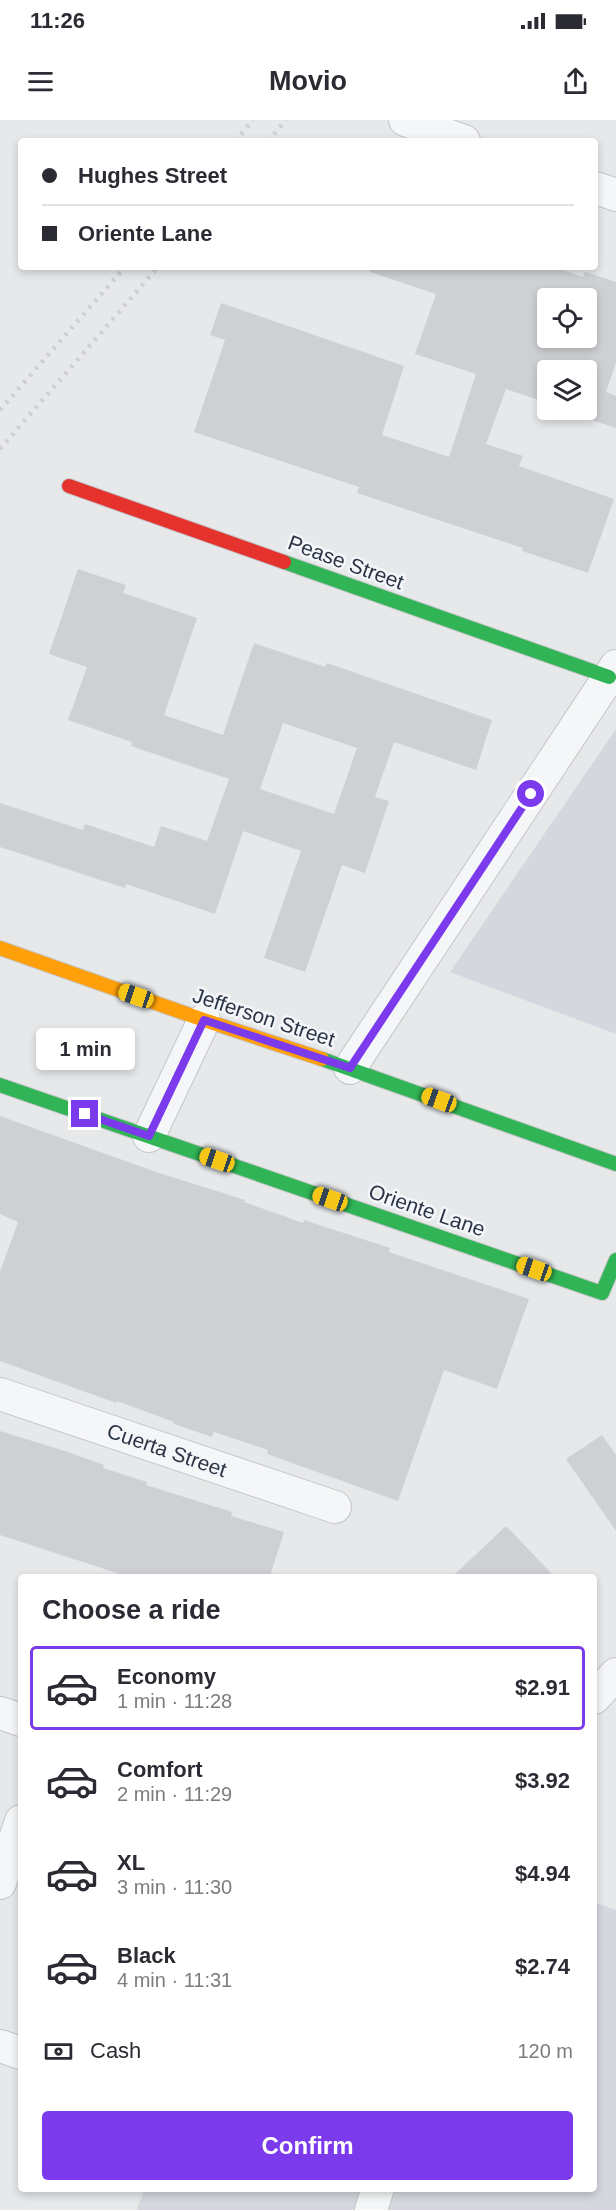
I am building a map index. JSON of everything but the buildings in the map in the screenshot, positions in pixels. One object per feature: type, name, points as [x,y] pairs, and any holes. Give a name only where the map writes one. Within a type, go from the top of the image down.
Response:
[{"type":"street","points":[[405,120],[456,138]]},
{"type":"street","points":[[598,189],[616,195]]},
{"type":"street","name":"Pease Street","points":[[69,486],[612,672]]},
{"type":"street","points":[[350,1068],[612,672]]},
{"type":"street","name":"Jefferson Street","points":[[0,948],[204,1020],[350,1068],[616,1164]]},
{"type":"street","points":[[149,1136],[204,1020]]},
{"type":"street","name":"Oriente Lane","points":[[0,1085],[602,1293],[616,1260]]},
{"type":"street","name":"Cuerta Street","points":[[0,1394],[335,1507]]},
{"type":"street","points":[[597,1695],[616,1674]]},
{"type":"street","points":[[0,1713],[18,1719]]},
{"type":"street","points":[[0,1883],[18,1830]]},
{"type":"street","points":[[0,2046],[18,2052]]},
{"type":"street","points":[[371,2210],[377,2192]]},
{"type":"shaded area","points":[[616,729],[616,1034],[450,972]]},
{"type":"shaded area","points":[[597,1903],[616,1910],[616,2210],[137,2210],[144,2192],[597,2192]]},
{"type":"railway","points":[[238,138],[253,120]]},
{"type":"railway","points":[[271,138],[286,120]]},
{"type":"railway","points":[[0,410],[122,270]]},
{"type":"railway","points":[[0,449],[155,270]]},
{"type":"traffic: fast","points":[[284,562],[609,677]]},
{"type":"traffic: fast","points":[[322,1059],[616,1164]]},
{"type":"traffic: fast","points":[[0,1085],[602,1293],[616,1260]]},
{"type":"traffic: slow","points":[[0,948],[322,1059]]},
{"type":"traffic: jam","points":[[69,486],[284,562]]},
{"type":"route","points":[[85,1114],[149,1136],[204,1020],[350,1068],[531,794]]}]
